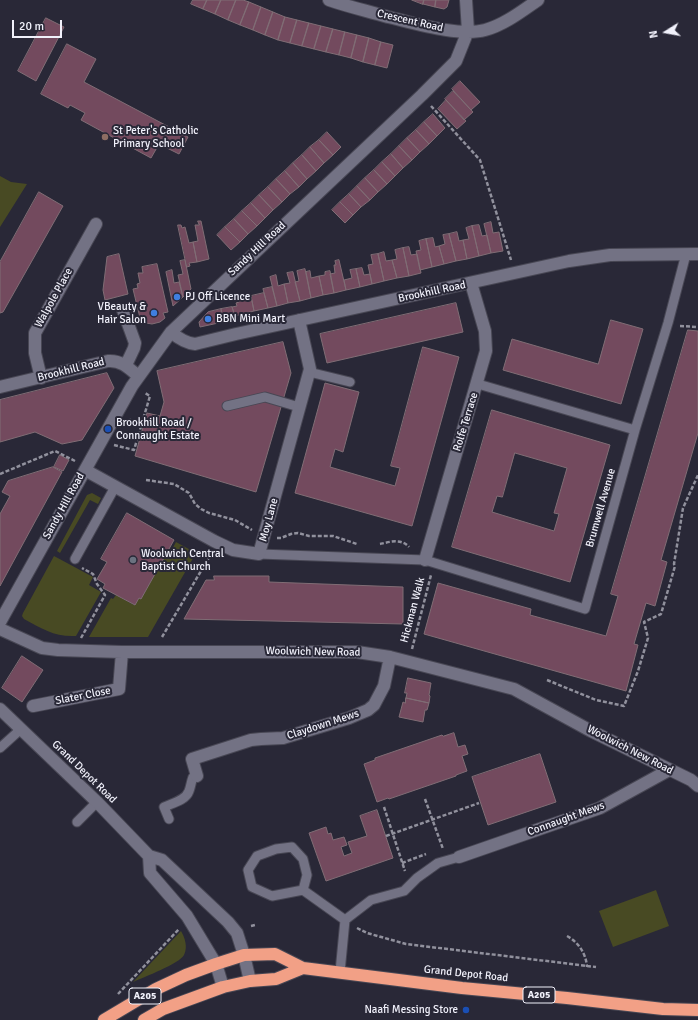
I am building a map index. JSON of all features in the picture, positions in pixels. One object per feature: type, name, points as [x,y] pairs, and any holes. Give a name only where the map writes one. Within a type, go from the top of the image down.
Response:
[{"type":"highway","name":"Grand Depot Road","points":[[244,955],[275,954],[303,968],[462,988],[663,1009],[698,1010]]},
{"type":"highway","name":"A205","points":[[104,1020],[156,989],[186,975],[244,955]]},
{"type":"highway","name":"Grand Depot Road","points":[[223,987],[250,981],[276,979],[303,968]]},
{"type":"highway","name":"A205","points":[[144,1020],[163,1009],[223,987]]},
{"type":"street","name":"Crescent Road","points":[[329,0],[418,24],[447,30],[468,31]]},
{"type":"street","points":[[466,0],[468,31],[483,31],[498,26],[538,0]]},
{"type":"street","name":"Sandy Hill Road","points":[[0,622],[135,381],[170,332],[422,95],[456,61],[468,31]]},
{"type":"street","name":"Walpole Place","points":[[41,378],[35,353],[35,333],[96,224]]},
{"type":"street","name":"Brookhill Road","points":[[170,332],[188,344],[195,344],[569,261],[610,255],[692,254]]},
{"type":"street","name":"Rolfe Terrace","points":[[425,561],[478,384],[486,351],[485,330],[471,283]]},
{"type":"street","points":[[123,310],[135,343],[126,365],[135,381]]},
{"type":"street","name":"Moy Lane","points":[[86,468],[115,486],[232,550],[259,554],[269,538],[310,370],[299,320]]},
{"type":"street","name":"Brookhill Road","points":[[0,387],[108,361],[116,360],[126,365]]},
{"type":"street","name":"Woolwich New Road","points":[[0,629],[42,648],[122,652],[357,652],[390,657],[514,689],[591,731],[691,780],[698,786]]},
{"type":"street","name":"Slater Close","points":[[33,706],[119,689],[122,652]]},
{"type":"street","name":"Claydown Mews","points":[[197,776],[192,759],[251,740],[283,738],[350,718],[368,710],[374,705],[384,686],[390,657]]},
{"type":"street","name":"Grand Depot Road","points":[[0,709],[97,802],[149,856],[162,860],[228,922],[237,933],[250,981]]},
{"type":"street","name":"Connaught Mews","points":[[459,857],[600,808],[669,770]]},
{"type":"street","points":[[149,856],[150,873],[187,916],[216,964],[223,987]]},
{"type":"lane","name":"Brumwell Avenue","points":[[425,561],[585,609],[635,430],[668,323],[692,254]]},
{"type":"lane","points":[[309,372],[350,382]]},
{"type":"lane","points":[[478,384],[635,430]]},
{"type":"lane","points":[[227,406],[265,398],[300,407]]},
{"type":"lane","points":[[77,563],[115,486]]},
{"type":"lane","points":[[259,554],[425,561]]},
{"type":"lane","points":[[0,748],[21,729]]},
{"type":"lane","points":[[169,820],[164,807],[183,798],[190,789],[193,777],[197,776]]},
{"type":"lane","points":[[77,822],[97,802]]},
{"type":"lane","points":[[303,890],[307,875],[303,859],[292,847],[276,849],[257,856],[248,870],[252,887],[272,896],[303,890],[345,923]]},
{"type":"lane","points":[[340,972],[345,923],[371,900],[404,891],[417,878],[438,862],[459,857]]},
{"type":"path","points":[[422,95],[480,160],[515,273]]},
{"type":"path","points":[[668,323],[683,327],[698,328]]},
{"type":"path","points":[[100,442],[134,450],[150,396],[135,381]]},
{"type":"path","points":[[0,474],[55,451],[86,468]]},
{"type":"path","points":[[547,680],[596,700],[624,706],[638,671],[648,638],[644,622],[661,614],[675,566],[674,564],[683,508],[698,475]]},
{"type":"path","points":[[146,480],[174,484],[189,493],[195,504],[201,509],[209,513],[235,520],[269,538],[281,538],[298,533],[309,536],[333,536],[359,544]]},
{"type":"path","points":[[375,546],[399,541],[406,544],[425,561]]},
{"type":"path","points":[[153,651],[218,543]]},
{"type":"path","name":"Hickman Walk","points":[[408,662],[425,561]]},
{"type":"path","points":[[74,650],[105,595],[93,574],[77,563]]},
{"type":"path","points":[[425,799],[447,860]]},
{"type":"path","points":[[386,836],[479,804]]},
{"type":"path","points":[[384,808],[409,882],[411,884]]},
{"type":"path","points":[[345,923],[367,933],[406,944],[596,967]]},
{"type":"path","points":[[115,997],[183,924]]},
{"type":"path","points":[[251,926],[255,925]]},
{"type":"path","points":[[567,936],[580,947],[587,959],[587,966]]},
{"type":"green space","points":[[0,176],[11,182],[27,184],[0,227]]},
{"type":"green space","points":[[92,493],[101,498],[98,504],[90,500],[60,553],[57,551],[87,495]]},
{"type":"green space","points":[[176,542],[196,553],[148,637],[89,637],[111,598],[113,599],[116,595],[134,605],[139,598],[141,599],[165,556],[168,557]]},
{"type":"green space","points":[[54,556],[93,577],[89,585],[101,592],[76,636],[61,635],[49,632],[24,619],[22,616]]},
{"type":"green space","points":[[656,890],[669,926],[613,947],[599,911]]},
{"type":"green space","points":[[181,931],[186,946],[184,955],[181,959],[153,974],[133,982]]},
{"type":"building","points":[[193,0],[207,0],[203,9],[191,4]]},
{"type":"building","points":[[207,0],[221,0],[215,14],[203,9]]},
{"type":"building","points":[[221,0],[236,0],[228,20],[215,14]]},
{"type":"building","points":[[236,0],[249,2],[240,25],[228,20]]},
{"type":"building","points":[[412,0],[424,0],[423,4]]},
{"type":"building","points":[[424,0],[436,0],[435,7],[423,4]]},
{"type":"building","points":[[436,0],[449,0],[447,7],[444,9],[435,7]]},
{"type":"building","points":[[249,2],[261,7],[253,30],[240,25]]},
{"type":"building","points":[[261,7],[273,12],[265,35],[253,30]]},
{"type":"building","points":[[273,12],[285,17],[278,40],[265,35]]},
{"type":"building","points":[[285,17],[297,20],[290,43],[278,40]]},
{"type":"building","points":[[46,18],[64,27],[36,81],[18,71]]},
{"type":"building","points":[[297,20],[309,23],[302,46],[290,43]]},
{"type":"building","points":[[309,23],[321,26],[314,49],[302,46]]},
{"type":"building","points":[[321,26],[333,29],[326,52],[314,49]]},
{"type":"building","points":[[333,29],[345,32],[339,55],[326,52]]},
{"type":"building","points":[[345,32],[357,35],[351,58],[339,55]]},
{"type":"building","points":[[357,35],[369,38],[363,62],[351,58]]},
{"type":"building","points":[[369,38],[381,42],[375,65],[363,62]]},
{"type":"building","points":[[381,42],[393,45],[387,68],[375,65]]},
{"type":"building","points":[[67,44],[96,59],[84,82],[188,137],[179,154],[159,144],[151,158],[81,120],[85,113],[70,105],[68,108],[41,94]]},
{"type":"building","points":[[460,81],[480,102],[471,110],[452,89]]},
{"type":"building","points":[[453,91],[473,112],[464,120],[445,99]]},
{"type":"building","points":[[446,100],[466,121],[457,129],[438,109]]},
{"type":"building","points":[[433,114],[445,128],[437,136],[424,122]]},
{"type":"building","points":[[424,122],[437,136],[429,144],[416,130]]},
{"type":"building","points":[[416,130],[429,144],[420,152],[407,138]]},
{"type":"building","points":[[327,132],[341,147],[333,155],[319,140]]},
{"type":"building","points":[[407,138],[420,152],[412,160],[399,146]]},
{"type":"building","points":[[319,140],[333,155],[324,163],[310,147]]},
{"type":"building","points":[[399,146],[412,160],[403,168],[391,154]]},
{"type":"building","points":[[310,147],[324,163],[316,171],[302,155]]},
{"type":"building","points":[[391,154],[403,168],[395,176],[382,162]]},
{"type":"building","points":[[302,155],[316,171],[307,179],[293,163]]},
{"type":"building","points":[[382,162],[395,176],[387,184],[374,170]]},
{"type":"building","points":[[293,163],[307,179],[299,187],[285,171]]},
{"type":"building","points":[[374,170],[387,184],[378,192],[365,178]]},
{"type":"building","points":[[285,171],[299,187],[290,194],[276,179]]},
{"type":"building","points":[[365,178],[378,192],[370,200],[357,186]]},
{"type":"building","points":[[276,179],[290,194],[282,202],[268,187]]},
{"type":"building","points":[[357,186],[370,200],[361,207],[349,194]]},
{"type":"building","points":[[268,187],[282,202],[273,210],[259,195]]},
{"type":"building","points":[[39,192],[63,206],[3,312],[0,313],[0,262]]},
{"type":"building","points":[[349,194],[361,207],[353,215],[340,202]]},
{"type":"building","points":[[259,195],[273,210],[265,218],[251,203]]},
{"type":"building","points":[[340,202],[353,215],[345,223],[332,210]]},
{"type":"building","points":[[251,203],[265,218],[257,226],[242,211]]},
{"type":"building","points":[[242,211],[257,226],[248,234],[234,219]]},
{"type":"building","points":[[234,219],[248,234],[240,242],[225,227]]},
{"type":"building","points":[[198,221],[201,221],[209,259],[197,262],[193,242],[198,241],[195,225],[199,225]]},
{"type":"building","points":[[491,222],[493,233],[499,232],[503,251],[491,253],[484,224]]},
{"type":"building","points":[[178,225],[181,225],[182,228],[185,227],[189,243],[193,242],[197,262],[189,263],[190,266],[187,267]]},
{"type":"building","points":[[479,225],[482,236],[487,235],[491,253],[479,256],[472,226]]},
{"type":"building","points":[[472,226],[479,256],[467,259],[463,240],[469,239],[466,228]]},
{"type":"building","points":[[225,227],[240,242],[231,250],[217,235]]},
{"type":"building","points":[[457,232],[459,241],[463,240],[467,259],[456,261],[449,234]]},
{"type":"building","points":[[449,234],[456,261],[444,264],[439,246],[445,244],[443,235]]},
{"type":"building","points":[[433,238],[435,247],[439,246],[444,264],[432,267],[426,239]]},
{"type":"building","points":[[426,239],[432,267],[420,270],[416,251],[421,250],[419,241]]},
{"type":"building","points":[[409,247],[411,255],[417,254],[421,273],[409,276],[403,248]]},
{"type":"building","points":[[403,248],[409,276],[397,278],[392,260],[397,259],[395,250]]},
{"type":"building","points":[[384,252],[386,261],[392,260],[397,278],[384,281],[378,254]]},
{"type":"building","points":[[119,254],[128,294],[105,300],[103,290],[107,257]]},
{"type":"building","points":[[378,254],[384,281],[372,284],[368,265],[373,264],[371,255]]},
{"type":"building","points":[[185,260],[191,289],[183,297],[178,275],[183,274],[180,261]]},
{"type":"building","points":[[339,260],[346,290],[334,293],[330,274],[335,273],[335,261]]},
{"type":"building","points":[[157,264],[168,312],[163,313],[165,318],[160,322],[152,324],[146,323],[145,317],[140,318],[133,289],[138,288],[137,284],[140,283],[138,273],[143,273],[142,267]]},
{"type":"building","points":[[362,268],[364,275],[370,274],[372,284],[360,287],[356,269]]},
{"type":"building","points":[[305,269],[311,298],[300,301],[295,282],[299,281],[297,271]]},
{"type":"building","points":[[356,269],[360,287],[346,290],[344,280],[352,278],[350,270]]},
{"type":"building","points":[[172,270],[174,283],[179,282],[183,297],[173,306],[166,272]]},
{"type":"building","points":[[310,271],[311,278],[319,276],[323,295],[311,298],[306,272]]},
{"type":"building","points":[[330,271],[334,293],[323,295],[319,276],[325,275],[325,272]]},
{"type":"building","points":[[293,272],[300,301],[288,303],[284,284],[290,283],[287,273]]},
{"type":"building","points":[[276,275],[278,286],[284,284],[288,303],[277,306],[270,277]]},
{"type":"building","points":[[272,287],[277,306],[268,308],[263,289]]},
{"type":"building","points":[[264,293],[268,308],[254,311],[251,296]]},
{"type":"building","points":[[251,296],[254,311],[235,316],[232,307],[237,306],[236,303],[239,302],[238,299]]},
{"type":"building","points":[[456,303],[463,332],[327,363],[320,334]]},
{"type":"building","points":[[232,307],[235,316],[223,318],[221,309]]},
{"type":"building","points":[[221,309],[223,322],[200,327],[199,322],[208,312]]},
{"type":"building","points":[[611,320],[643,329],[621,404],[503,370],[512,339],[598,364]]},
{"type":"building","points":[[688,330],[698,331],[698,433],[661,560],[667,562],[655,606],[646,603],[634,644],[638,645],[626,691],[424,634],[438,583],[531,609],[530,615],[606,636],[618,596],[611,594]]},
{"type":"building","points":[[283,342],[291,373],[256,492],[135,456],[147,413],[160,416],[164,402],[157,371]]},
{"type":"building","points":[[423,347],[459,357],[412,526],[295,493],[325,383],[359,392],[343,452],[335,449],[330,467],[395,486],[400,468],[391,466]]},
{"type":"building","points":[[107,373],[114,388],[82,440],[62,444],[35,432],[0,442],[0,400]]},
{"type":"building","points":[[492,410],[610,445],[570,582],[452,547]],"holes":[[[515,453],[567,468],[554,513],[559,514],[554,531],[492,512],[497,496],[502,497]]]},
{"type":"building","points":[[60,455],[69,460],[63,471],[54,467]]},
{"type":"building","points":[[53,467],[62,472],[0,586],[0,514],[10,496],[2,492],[8,481]]},
{"type":"building","name":"Woolwich Central Baptist Church","points":[[127,513],[174,540],[141,599],[139,598],[135,605],[103,588],[105,584],[97,579],[107,562],[101,559]]},
{"type":"building","points":[[214,576],[269,576],[269,582],[403,587],[403,624],[184,619],[206,580],[214,580]]},
{"type":"building","points":[[22,656],[43,670],[22,702],[2,688]]},
{"type":"building","points":[[408,678],[431,683],[429,703],[406,698],[407,693],[405,693]]},
{"type":"building","points":[[406,698],[429,703],[427,710],[425,710],[423,722],[399,717],[403,702],[405,703]]},
{"type":"building","points":[[454,733],[458,747],[465,745],[468,754],[462,756],[467,771],[377,802],[364,764],[375,760],[375,758],[442,735]]},
{"type":"building","points":[[540,754],[556,802],[488,825],[472,777]]},
{"type":"building","points":[[377,810],[393,858],[326,881],[309,833],[326,827],[328,834],[331,833],[333,840],[344,837],[347,845],[341,847],[344,856],[352,853],[348,842],[367,836],[360,816]]},
{"type":"place","name":"St Peter's Catholic Primary School","points":[[105,137]]},
{"type":"place","name":"PJ Off Licence","points":[[177,297]]},
{"type":"place","name":"VBeauty & Hair Salon","points":[[154,313]]},
{"type":"place","name":"BBN Mini Mart","points":[[208,319]]},
{"type":"place","name":"Brookhill Road / Connaught Estate","points":[[108,429]]},
{"type":"place","name":"Woolwich Central Baptist Church","points":[[133,560]]},
{"type":"place","name":"Naafi Messing Store","points":[[466,1010]]}]
